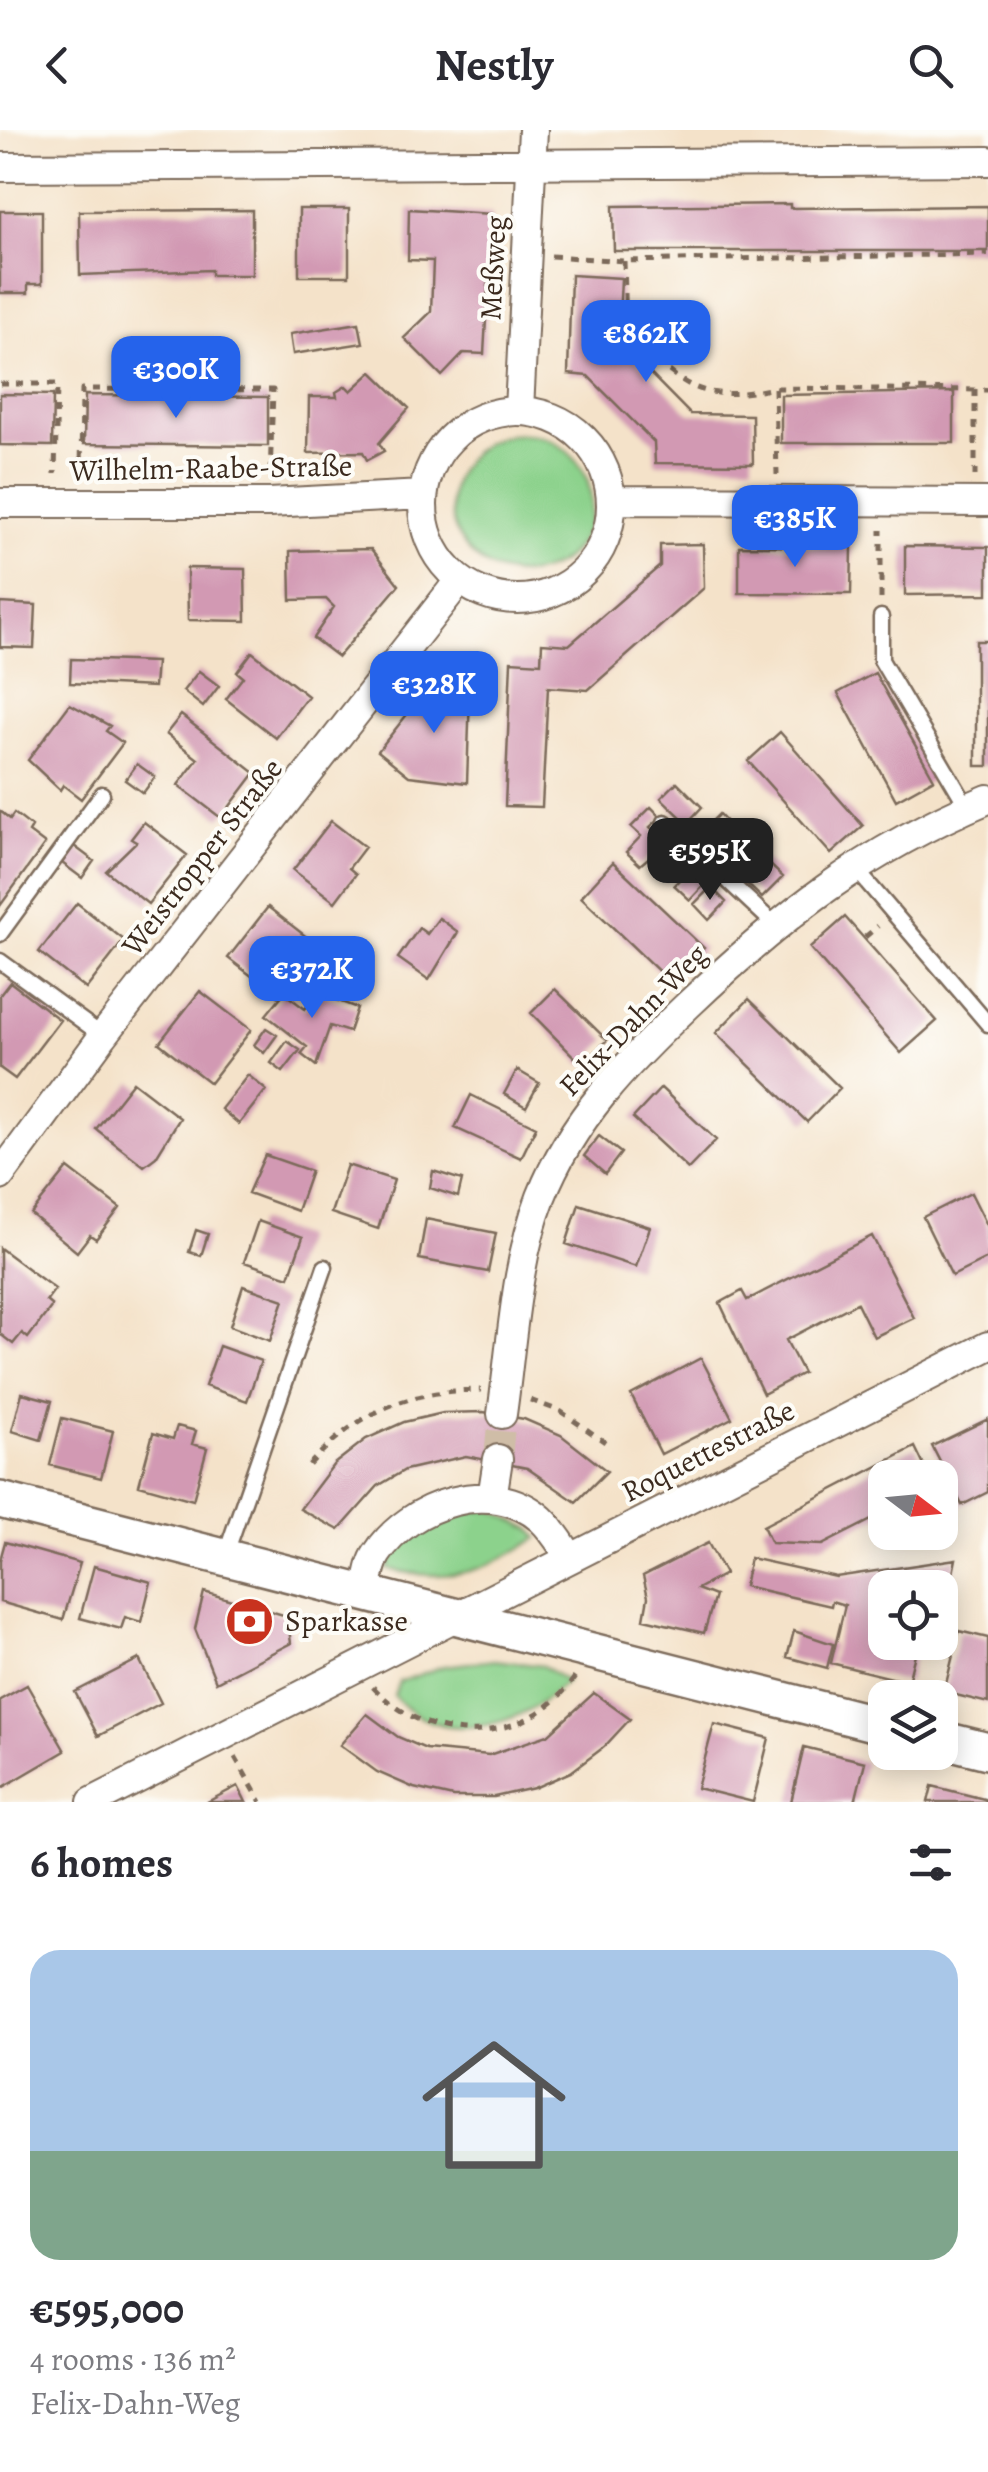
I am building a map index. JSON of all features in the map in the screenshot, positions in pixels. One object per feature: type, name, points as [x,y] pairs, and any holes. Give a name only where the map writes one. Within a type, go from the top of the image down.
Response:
[{"type":"street","name":"Meßweg","points":[[519,410],[534,130]]},
{"type":"street","points":[[0,166],[988,161]]},
{"type":"street","points":[[519,410],[557,418],[587,440],[606,469],[612,500],[610,528],[587,570],[560,591],[524,600],[491,597],[459,581],[438,558],[424,525],[423,495],[442,446],[476,419],[519,410]]},
{"type":"street","name":"Wilhelm-Raabe-Straße","points":[[0,503],[270,502],[423,495]]},
{"type":"street","points":[[612,500],[981,502]]},
{"type":"street","name":"Weistropper Straße","points":[[0,1176],[103,1036],[459,581]]},
{"type":"street","name":"Felix-Dahn-Weg","points":[[504,1404],[524,1264],[540,1200],[571,1132],[635,1056],[774,924],[855,867],[978,804]]},
{"type":"street","name":"Roquettestraße","points":[[92,1802],[360,1669],[570,1557],[988,1346]]},
{"type":"street","points":[[492,1498],[498,1459]]},
{"type":"street","points":[[366,1592],[375,1556],[408,1520],[446,1502],[492,1498],[540,1518],[570,1557]]},
{"type":"street","points":[[0,1500],[868,1722]]},
{"type":"street","points":[[958,1744],[988,1752]]},
{"type":"lane","points":[[881,617],[881,660],[978,804]]},
{"type":"lane","points":[[0,934],[102,794]]},
{"type":"lane","points":[[665,822],[774,924]]},
{"type":"lane","points":[[855,867],[988,1024]]},
{"type":"lane","points":[[0,961],[103,1036]]},
{"type":"lane","points":[[224,1557],[325,1267]]},
{"type":"path","points":[[526,251],[624,260],[988,254]]},
{"type":"path","points":[[624,260],[626,328],[673,376],[698,392],[752,393],[775,388],[988,390]]},
{"type":"path","points":[[0,384],[57,384],[68,503]]},
{"type":"path","points":[[24,394],[25,384]]},
{"type":"path","points":[[775,388],[778,502]]},
{"type":"path","points":[[68,503],[82,389],[177,393],[273,390],[270,502]]},
{"type":"path","points":[[975,389],[981,502]]},
{"type":"path","points":[[881,502],[881,617]]},
{"type":"path","points":[[310,1465],[354,1421],[385,1407],[449,1392],[504,1404],[560,1410],[606,1442]]},
{"type":"path","points":[[360,1669],[383,1698],[413,1720],[436,1729],[477,1733],[518,1723],[566,1692],[584,1650]]},
{"type":"path","points":[[223,1736],[261,1802]]},
{"type":"green space","points":[[521,434],[548,439],[571,454],[586,477],[591,504],[586,531],[571,554],[548,569],[521,574],[494,569],[471,554],[456,531],[451,504],[456,477],[471,454],[494,439]]},
{"type":"green space","points":[[492,1510],[531,1529],[538,1538],[499,1560],[466,1572],[431,1575],[387,1569],[400,1542],[445,1512]]},
{"type":"green space","points":[[495,1660],[543,1666],[566,1681],[529,1710],[482,1726],[434,1723],[413,1713],[394,1696],[399,1682],[444,1666]]},
{"type":"building","points":[[790,204],[790,208],[988,206],[988,251],[614,251],[613,206]]},
{"type":"building","points":[[299,209],[349,209],[349,276],[299,276]]},
{"type":"building","points":[[409,209],[492,214],[484,354],[464,353],[442,376],[404,338],[431,312],[433,261],[408,260]]},
{"type":"building","points":[[252,210],[252,275],[211,275],[211,270],[80,275],[79,211]]},
{"type":"building","points":[[0,211],[42,211],[42,284],[28,284],[28,293],[0,293]]},
{"type":"building","points":[[571,275],[621,278],[618,341],[690,414],[752,415],[753,464],[655,463],[654,442],[588,376],[568,374]]},
{"type":"building","points":[[359,323],[363,343],[293,354],[290,334]]},
{"type":"building","points":[[372,372],[409,408],[379,443],[384,451],[367,460],[363,452],[308,453],[309,397],[337,397],[336,392],[346,386],[351,391]]},
{"type":"building","points":[[954,392],[954,443],[781,443],[781,395]]},
{"type":"building","points":[[0,394],[53,395],[52,446],[0,445]]},
{"type":"building","points":[[85,395],[268,397],[268,446],[84,444]]},
{"type":"building","points":[[703,544],[704,588],[588,690],[548,687],[542,807],[505,806],[511,661],[541,663],[542,643],[569,645],[660,566],[660,545]]},
{"type":"building","points":[[739,546],[852,547],[851,594],[739,593]]},
{"type":"building","points":[[905,546],[988,547],[988,594],[905,595]]},
{"type":"building","points":[[371,549],[399,585],[338,657],[313,638],[334,607],[326,599],[291,600],[290,551]]},
{"type":"building","points":[[187,568],[245,569],[246,621],[188,620]]},
{"type":"building","points":[[0,603],[36,605],[34,648],[0,647]]},
{"type":"building","points":[[976,641],[988,641],[988,766],[976,766]]},
{"type":"building","points":[[252,652],[308,696],[276,738],[226,699],[243,677],[237,672]]},
{"type":"building","points":[[71,659],[156,662],[154,687],[70,683]]},
{"type":"building","points":[[199,671],[219,686],[203,707],[183,691]]},
{"type":"building","points":[[875,673],[934,779],[896,800],[838,693]]},
{"type":"building","points":[[436,678],[470,693],[467,783],[409,776],[378,751]]},
{"type":"building","points":[[70,704],[110,726],[106,731],[123,743],[81,799],[63,785],[60,790],[28,760]]},
{"type":"building","points":[[181,715],[255,773],[221,818],[178,785],[198,759],[166,734]]},
{"type":"building","points":[[780,732],[863,826],[831,854],[748,761]]},
{"type":"building","points":[[137,764],[155,777],[143,793],[125,780]]},
{"type":"building","points":[[677,782],[702,807],[687,823],[661,798]]},
{"type":"building","points":[[651,807],[661,817],[650,827],[666,843],[640,865],[626,852],[641,836],[631,827]]},
{"type":"building","points":[[0,811],[10,819],[14,813],[45,844],[0,906]]},
{"type":"building","points":[[719,814],[731,827],[726,832],[731,837],[717,852],[699,834]]},
{"type":"building","points":[[331,821],[365,847],[349,868],[356,874],[335,902],[293,870]]},
{"type":"building","points":[[144,822],[187,855],[148,904],[106,871],[136,842],[131,839]]},
{"type":"building","points":[[743,839],[761,857],[741,877],[723,859]]},
{"type":"building","points":[[74,846],[94,861],[82,878],[62,863]]},
{"type":"building","points":[[670,846],[685,861],[668,878],[653,864]]},
{"type":"building","points":[[765,860],[783,877],[762,898],[744,881]]},
{"type":"building","points":[[613,862],[704,948],[671,983],[581,897]]},
{"type":"building","points":[[691,868],[706,883],[690,900],[674,885]]},
{"type":"building","points":[[711,887],[726,902],[709,920],[694,904]]},
{"type":"building","points":[[77,903],[124,940],[86,989],[39,952]]},
{"type":"building","points":[[268,907],[317,945],[278,996],[228,958]]},
{"type":"building","points":[[845,917],[937,1021],[901,1053],[810,948]]},
{"type":"building","points":[[439,918],[458,932],[429,980],[398,958],[419,928],[427,934]]},
{"type":"building","points":[[10,982],[60,1020],[15,1079],[0,1068],[0,995]]},
{"type":"building","points":[[555,989],[607,1040],[582,1065],[531,1013]]},
{"type":"building","points":[[200,991],[251,1030],[210,1083],[159,1043]]},
{"type":"building","points":[[284,993],[305,1009],[318,993],[357,1008],[349,1032],[330,1026],[316,1066],[301,1054],[307,1047],[266,1015]]},
{"type":"building","points":[[749,999],[840,1088],[807,1122],[716,1033]]},
{"type":"building","points":[[266,1028],[277,1035],[264,1053],[254,1045]]},
{"type":"building","points":[[287,1041],[300,1050],[283,1072],[271,1063]]},
{"type":"building","points":[[517,1070],[539,1083],[526,1107],[504,1094]]},
{"type":"building","points":[[248,1075],[266,1090],[239,1124],[221,1109]]},
{"type":"building","points":[[133,1082],[180,1118],[156,1157],[144,1166],[96,1129]]},
{"type":"building","points":[[661,1088],[716,1140],[688,1169],[633,1118]]},
{"type":"building","points":[[471,1095],[536,1127],[521,1158],[455,1128]]},
{"type":"building","points":[[599,1136],[621,1153],[605,1174],[584,1156]]},
{"type":"building","points":[[265,1155],[311,1171],[297,1211],[248,1193]]},
{"type":"building","points":[[347,1165],[394,1180],[378,1229],[331,1213]]},
{"type":"building","points":[[68,1168],[120,1208],[96,1239],[90,1235],[77,1252],[31,1214]]},
{"type":"building","points":[[433,1171],[462,1180],[458,1197],[430,1188]]},
{"type":"building","points":[[971,1193],[988,1227],[988,1258],[952,1276],[923,1217]]},
{"type":"building","points":[[579,1204],[650,1227],[636,1267],[566,1244]]},
{"type":"building","points":[[426,1219],[496,1233],[488,1272],[419,1259]]},
{"type":"building","points":[[258,1221],[303,1237],[289,1277],[244,1262]]},
{"type":"building","points":[[196,1230],[208,1234],[201,1256],[189,1252]]},
{"type":"building","points":[[872,1236],[914,1318],[874,1337],[857,1303],[786,1340],[803,1373],[763,1394],[720,1303],[742,1291],[747,1300]]},
{"type":"building","points":[[0,1248],[55,1289],[46,1301],[52,1306],[28,1338],[22,1333],[13,1344],[0,1334]]},
{"type":"building","points":[[243,1286],[284,1300],[270,1341],[230,1326]]},
{"type":"building","points":[[219,1346],[261,1361],[247,1401],[205,1386]]},
{"type":"building","points":[[701,1358],[732,1418],[661,1454],[631,1395]]},
{"type":"building","points":[[22,1393],[52,1401],[41,1440],[12,1431]]},
{"type":"building","points":[[483,1412],[524,1419],[561,1435],[607,1471],[576,1502],[527,1468],[466,1456],[405,1470],[378,1486],[339,1530],[300,1509],[334,1464],[366,1439],[404,1422],[443,1413]]},
{"type":"building","points":[[62,1418],[113,1431],[101,1478],[50,1465]]},
{"type":"building","points":[[988,1419],[988,1492],[962,1505],[958,1497],[958,1460],[939,1460],[932,1446]]},
{"type":"building","points":[[177,1426],[196,1431],[192,1444],[207,1448],[193,1500],[139,1485],[153,1433],[173,1439]]},
{"type":"building","points":[[915,1447],[921,1460],[890,1460]]},
{"type":"building","points":[[868,1471],[868,1522],[822,1545],[771,1543],[763,1526]]},
{"type":"building","points":[[5,1542],[80,1563],[63,1620],[0,1602],[0,1560]]},
{"type":"building","points":[[708,1543],[725,1574],[697,1589],[715,1596],[704,1633],[644,1619],[648,1597],[643,1576]]},
{"type":"building","points":[[750,1558],[836,1577],[868,1572],[868,1660],[914,1660],[908,1680],[831,1663],[845,1605],[832,1601],[831,1606],[744,1586]]},
{"type":"building","points":[[956,1559],[954,1570],[883,1570]]},
{"type":"building","points":[[94,1566],[151,1582],[141,1622],[125,1617],[121,1629],[80,1618]]},
{"type":"building","points":[[204,1592],[287,1616],[291,1643],[216,1682],[195,1629]]},
{"type":"building","points":[[794,1631],[833,1644],[827,1668],[787,1657]]},
{"type":"building","points":[[959,1631],[988,1638],[988,1703],[958,1696],[958,1680],[947,1680],[952,1660],[958,1660]]},
{"type":"building","points":[[139,1659],[161,1703],[98,1736],[75,1692]]},
{"type":"building","points":[[27,1685],[65,1751],[0,1789],[0,1700]]},
{"type":"building","points":[[594,1693],[630,1719],[604,1747],[571,1772],[534,1788],[494,1797],[453,1797],[414,1788],[377,1772],[340,1745],[367,1714],[398,1737],[426,1749],[489,1755],[548,1735]]},
{"type":"building","points":[[714,1724],[769,1738],[753,1802],[697,1788]]},
{"type":"building","points":[[804,1747],[865,1762],[855,1802],[791,1802]]},
{"type":"building","points":[[238,1786],[246,1802],[207,1802]]},
{"type":"building","points":[[932,1786],[988,1800],[988,1802],[928,1802]]},
{"type":"tunnel","points":[[498,1459],[502,1414]]},
{"type":"place","name":"Sparkasse","points":[[250,1621]]}]
